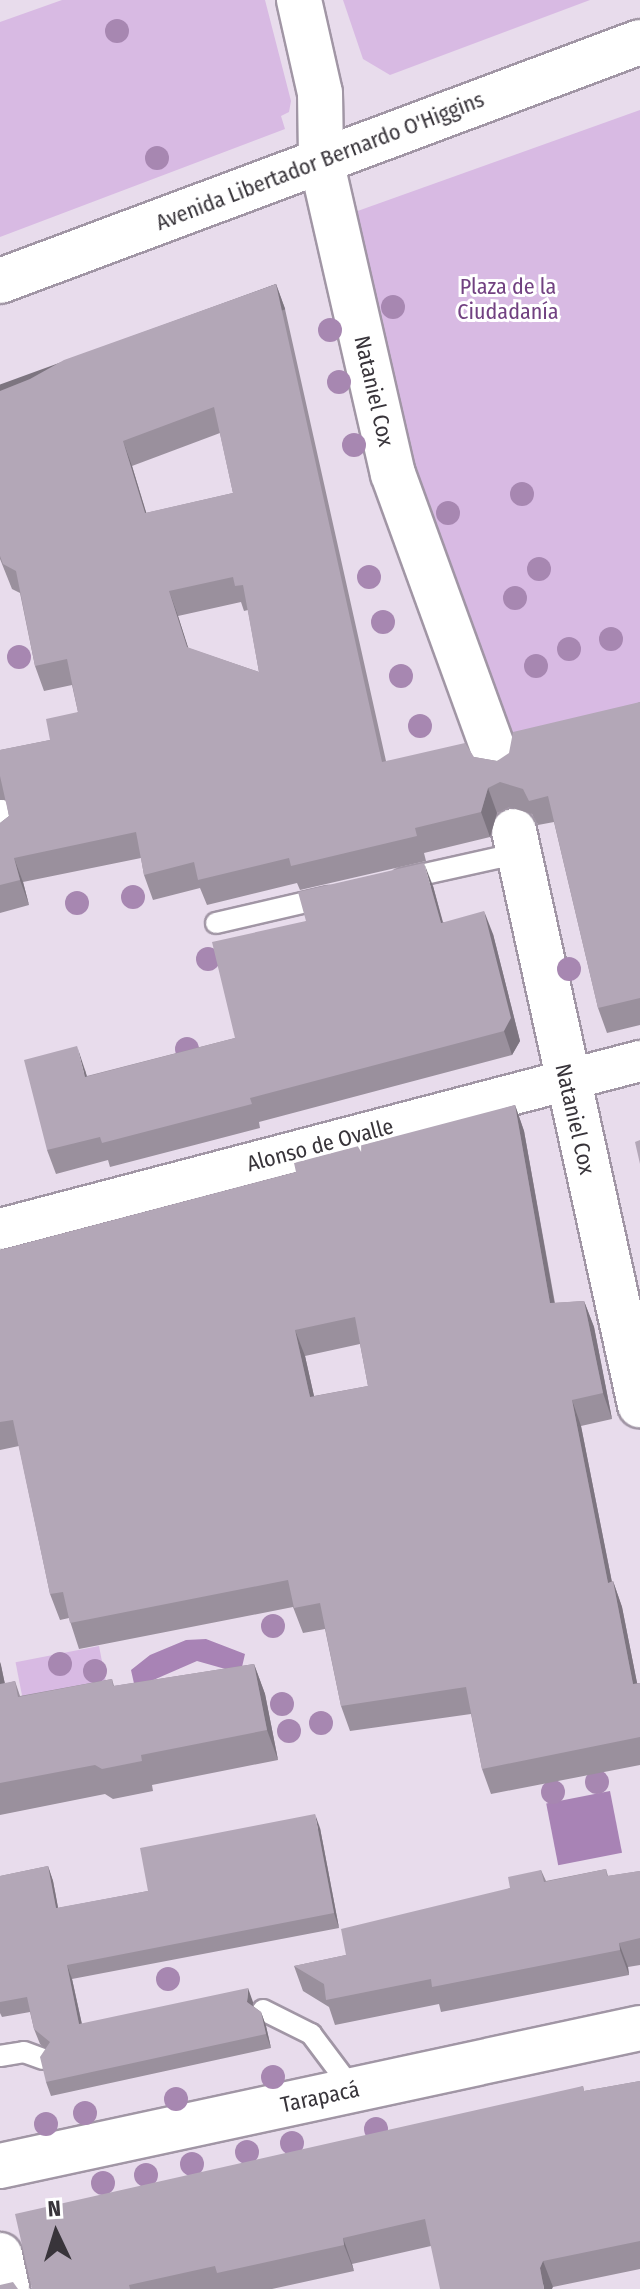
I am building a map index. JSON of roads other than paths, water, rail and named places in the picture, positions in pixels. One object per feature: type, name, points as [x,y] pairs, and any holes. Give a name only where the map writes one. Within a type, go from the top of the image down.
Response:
[{"type":"main road","name":"Nataniel Cox","points":[[300,3],[320,93],[321,160],[393,474],[498,762]]},
{"type":"main road","name":"Avenida Libertador Bernardo O'Higgins","points":[[0,281],[640,42]]},
{"type":"main road","name":"Nataniel Cox","points":[[516,842],[566,1081],[640,1405]]},
{"type":"main road","name":"Tarapacá","points":[[0,2166],[640,2028]]},
{"type":"main road","points":[[0,2255],[7,2289]]},
{"type":"street","name":"Alonso de Ovalle","points":[[0,1229],[640,1061]]},
{"type":"lane","points":[[0,809],[6,836]]},
{"type":"lane","points":[[381,884],[516,842]]},
{"type":"lane","points":[[216,923],[351,891]]},
{"type":"lane","points":[[263,2010],[311,2034],[353,2090]]},
{"type":"lane","points":[[0,2056],[24,2052],[43,2059]]},
{"type":"park label","name":"Plaza de la Ciudadanía","points":[[508,298]]}]
